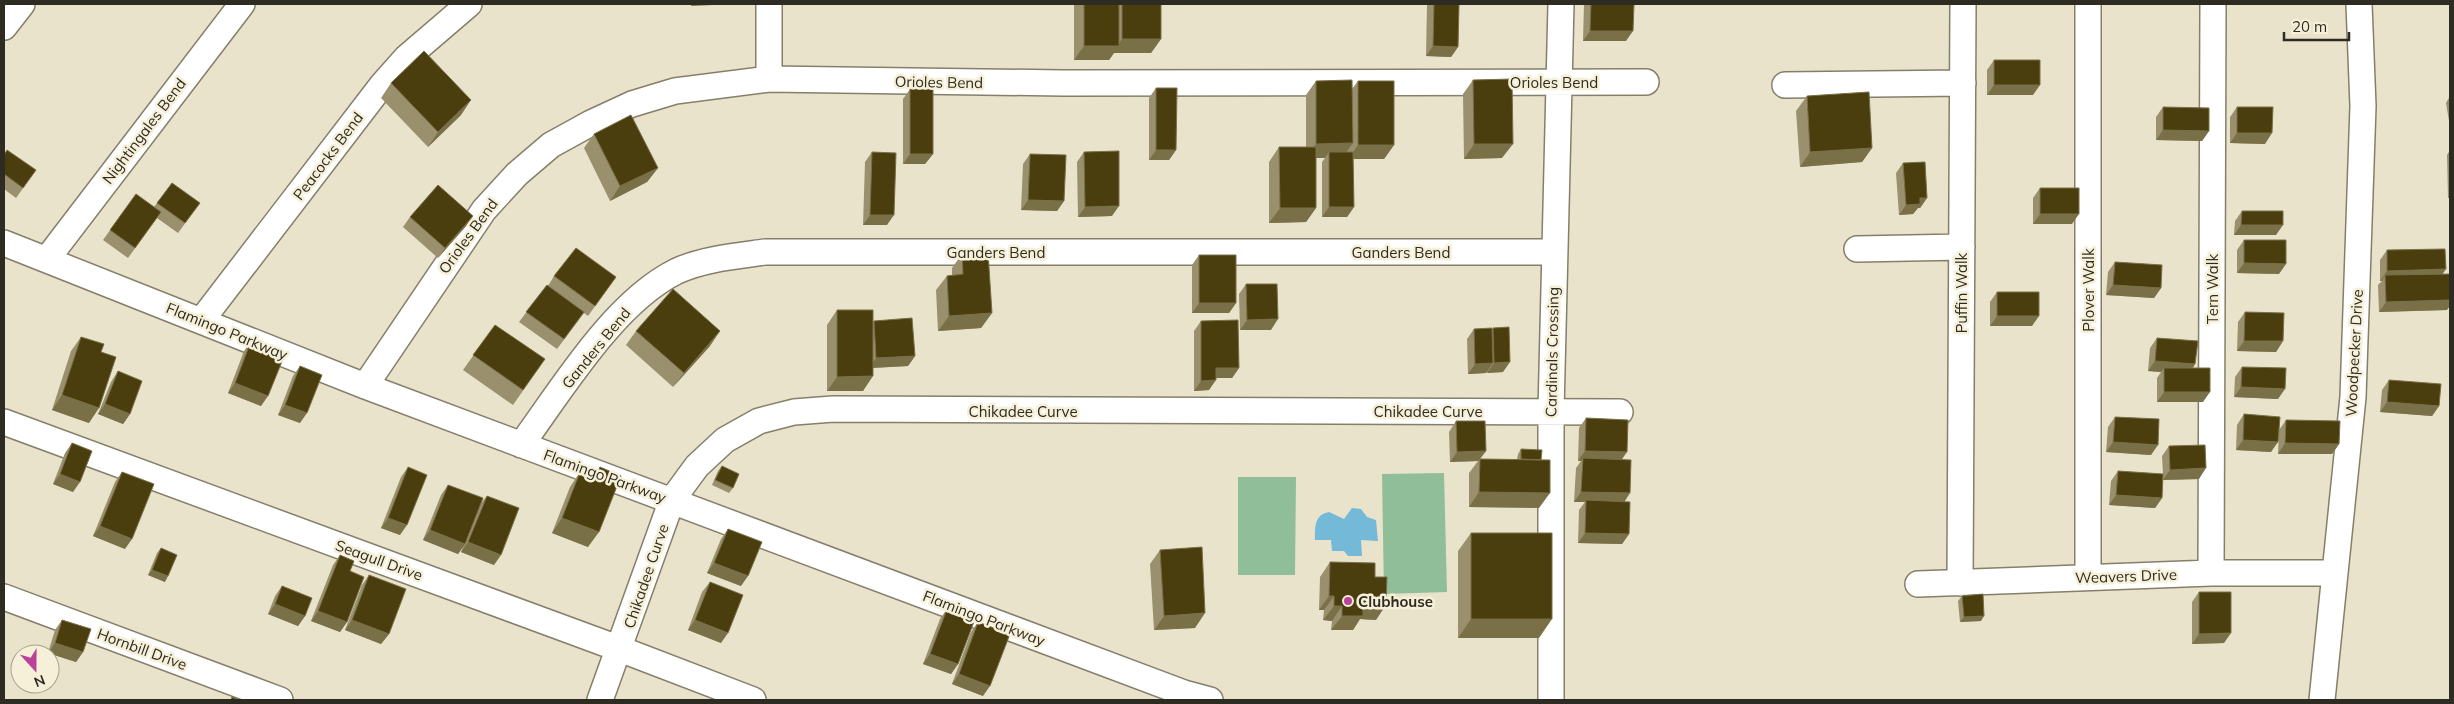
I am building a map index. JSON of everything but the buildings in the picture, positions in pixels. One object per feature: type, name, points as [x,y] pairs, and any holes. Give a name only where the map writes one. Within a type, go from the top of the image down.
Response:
[{"type":"street","points":[[4,27],[22,4]]},
{"type":"street","name":"Nightingales Bend","points":[[47,259],[242,4]]},
{"type":"street","name":"Peacocks Bend","points":[[201,321],[382,85],[406,58],[469,4]]},
{"type":"street","points":[[769,4],[769,79]]},
{"type":"street","name":"Cardinals Crossing","points":[[1551,700],[1551,411],[1561,4]]},
{"type":"street","name":"Puffin Walk","points":[[1960,582],[1963,4]]},
{"type":"street","name":"Plover Walk","points":[[2088,4],[2088,577]]},
{"type":"street","name":"Tern Walk","points":[[2211,573],[2213,4]]},
{"type":"street","name":"Woodpecker Drive","points":[[2322,700],[2353,397],[2358,302],[2363,106],[2359,4]]},
{"type":"street","name":"Orioles Bend","points":[[365,386],[484,210],[517,174],[551,145],[591,123],[632,104],[675,91],[769,79],[1063,84],[1646,82]]},
{"type":"street","points":[[1785,84],[1963,83]]},
{"type":"street","name":"Flamingo Parkway","points":[[4,244],[47,259],[365,386],[521,445],[1124,670],[1210,700]]},
{"type":"street","points":[[1857,249],[1962,247]]},
{"type":"street","name":"Ganders Bend","points":[[521,445],[607,330],[644,291],[678,271],[722,258],[765,252],[1554,252]]},
{"type":"street","name":"Chikadee Curve","points":[[600,700],[620,649],[672,500],[697,466],[725,440],[759,422],[794,412],[833,409],[1620,412]]},
{"type":"street","name":"Seagull Drive","points":[[4,422],[620,649],[753,700]]},
{"type":"street","name":"Weavers Drive","points":[[1918,584],[2211,573],[2334,573]]},
{"type":"street","name":"Hornbill Drive","points":[[4,597],[280,700]]},
{"type":"green space","points":[[1444,473],[1447,592],[1384,594],[1382,474]]},
{"type":"green space","points":[[1238,477],[1296,477],[1295,575],[1238,575]]},
{"type":"water","points":[[1352,508],[1361,509],[1367,517],[1376,520],[1378,541],[1361,540],[1362,556],[1348,556],[1344,551],[1332,551],[1331,540],[1315,540],[1315,526],[1320,516],[1329,512],[1344,519]]},
{"type":"place","name":"Clubhouse","points":[[1348,601]]}]
